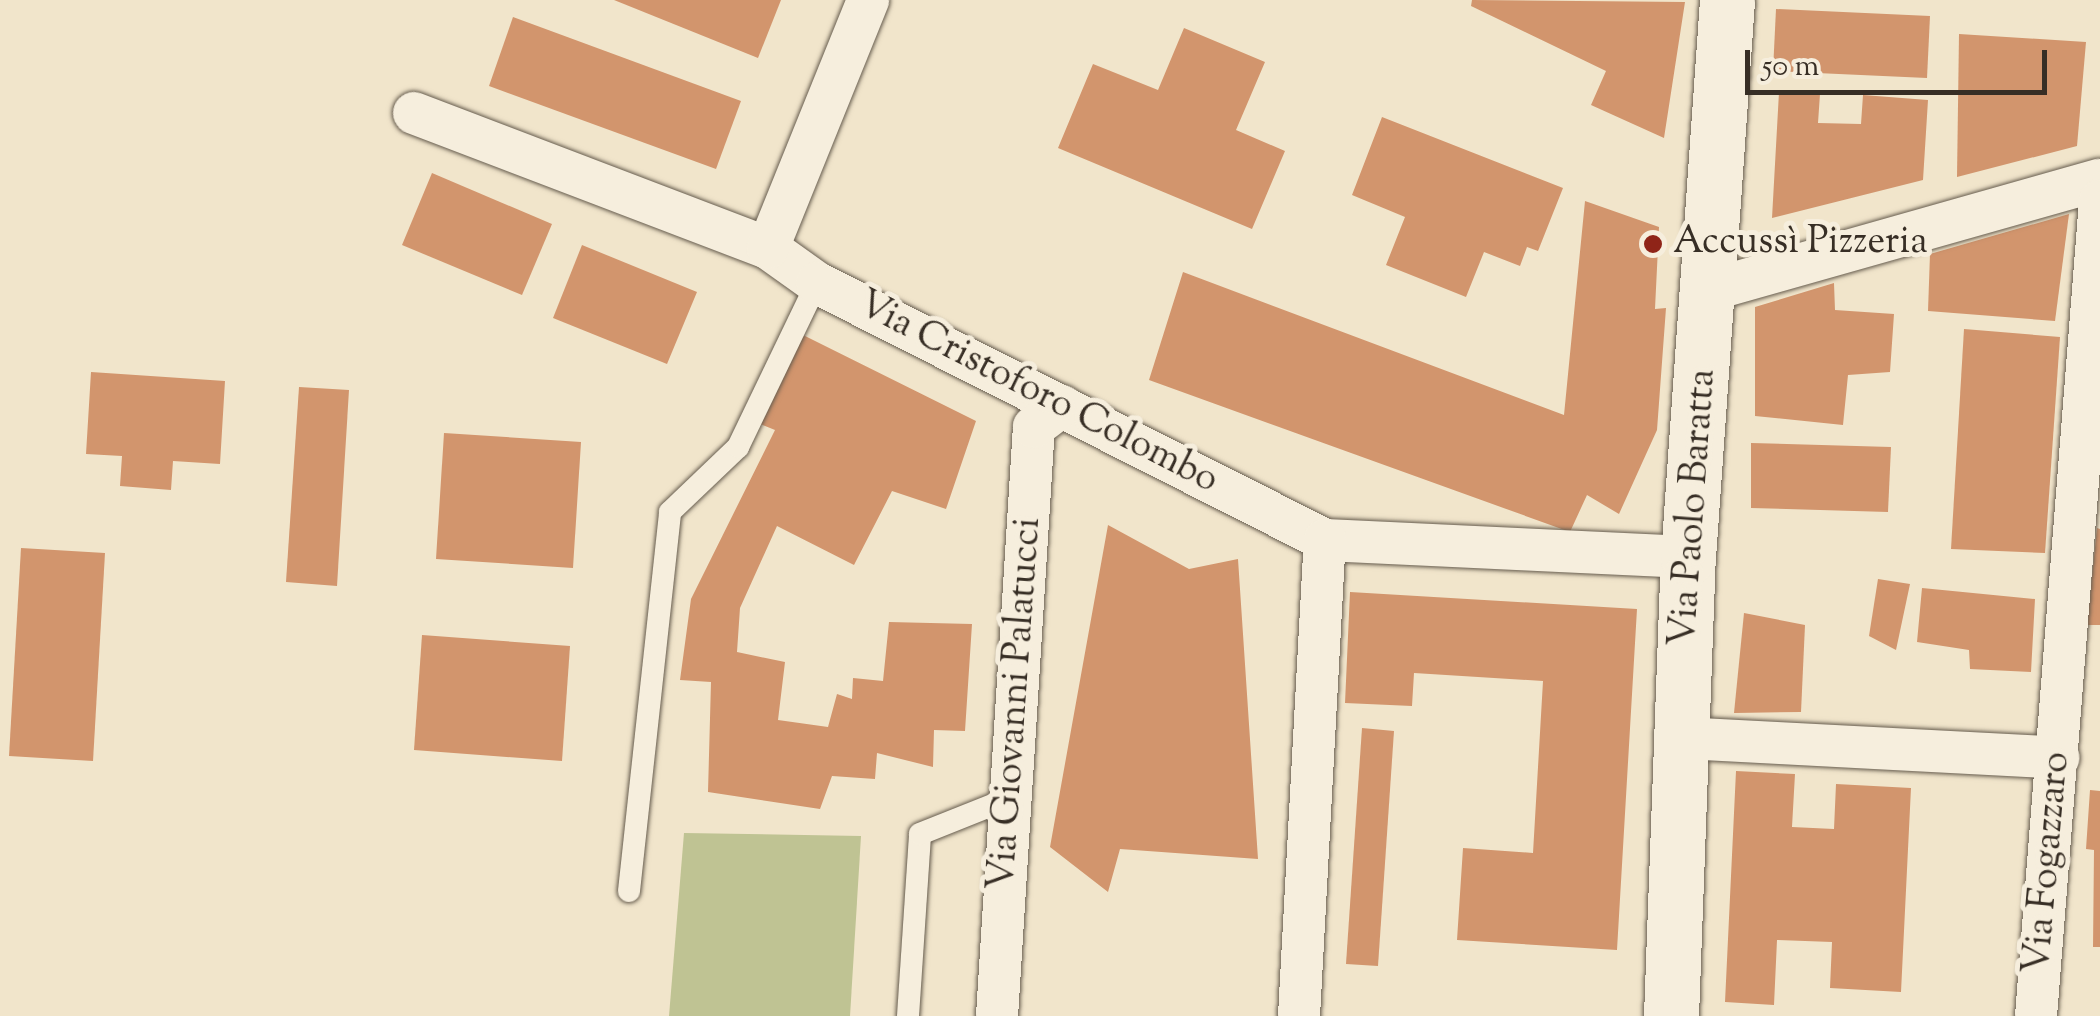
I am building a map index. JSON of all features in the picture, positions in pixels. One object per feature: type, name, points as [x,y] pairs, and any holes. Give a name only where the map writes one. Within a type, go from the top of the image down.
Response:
[{"type":"main road","name":"Via Paolo Baratta","points":[[1670,1016],[1688,557],[1710,290],[1727,0]]},
{"type":"street","points":[[768,248],[868,0]]},
{"type":"street","name":"Via Cristoforo Colombo","points":[[414,113],[768,248],[817,283],[1325,540],[1688,557]]},
{"type":"street","points":[[1710,290],[2100,180]]},
{"type":"street","name":"Via Fogazzaro","points":[[2036,1016],[2045,757],[2081,711],[2100,201]]},
{"type":"street","name":"Via Giovanni Palatucci","points":[[996,1016],[1034,427],[1062,406]]},
{"type":"street","points":[[1298,1016],[1325,540]]},
{"type":"street","points":[[1682,738],[2045,757]]},
{"type":"lane","points":[[629,891],[670,512],[738,446],[817,283]]},
{"type":"lane","points":[[908,1016],[920,834],[1010,798]]},
{"type":"green space","points":[[684,833],[861,836],[850,1016],[669,1016]]},
{"type":"building","points":[[614,0],[781,0],[758,58]]},
{"type":"building","points":[[1472,0],[1685,2],[1664,138],[1591,105],[1606,71],[1471,6]]},
{"type":"building","points":[[1776,9],[1930,16],[1927,78],[1773,71]]},
{"type":"building","points":[[513,17],[741,101],[716,169],[489,86]]},
{"type":"building","points":[[1184,28],[1265,62],[1236,130],[1285,151],[1252,229],[1058,148],[1093,64],[1158,90]]},
{"type":"building","points":[[1959,34],[2086,42],[2077,146],[1957,177]]},
{"type":"building","points":[[1779,92],[1820,94],[1818,123],[1861,124],[1863,95],[1928,100],[1923,180],[1772,218]]},
{"type":"building","points":[[1382,117],[1563,188],[1538,251],[1527,247],[1520,266],[1484,252],[1466,297],[1386,265],[1405,217],[1352,195]]},
{"type":"building","points":[[432,173],[552,224],[522,295],[402,245]]},
{"type":"building","points":[[1585,201],[1659,227],[1655,309],[1666,308],[1657,430],[1619,514],[1587,495],[1570,532],[1149,380],[1183,272],[1564,415]]},
{"type":"building","points":[[2069,214],[2055,321],[1928,311],[1930,254]]},
{"type":"building","points":[[582,245],[697,292],[667,364],[553,318]]},
{"type":"building","points":[[1834,283],[1835,310],[1894,314],[1890,372],[1848,375],[1843,425],[1755,416],[1755,307]]},
{"type":"building","points":[[1964,329],[2060,337],[2045,553],[1951,549]]},
{"type":"building","points":[[799,333],[976,421],[946,509],[892,491],[854,565],[777,526],[740,608],[737,652],[785,662],[778,720],[828,727],[837,694],[852,699],[853,678],[883,681],[889,622],[972,624],[965,731],[934,730],[933,767],[877,753],[875,779],[832,776],[820,809],[708,792],[711,682],[680,680],[691,599],[775,430],[758,423]]},
{"type":"building","points":[[91,372],[225,381],[220,464],[173,461],[171,490],[120,486],[122,456],[86,454]]},
{"type":"building","points":[[299,387],[349,390],[337,586],[286,582]]},
{"type":"building","points":[[444,433],[581,442],[573,568],[436,559]]},
{"type":"building","points":[[1751,443],[1891,447],[1888,512],[1751,508]]},
{"type":"building","points":[[1108,525],[1189,569],[1238,559],[1258,859],[1120,849],[1108,892],[1050,847]]},
{"type":"building","points":[[2097,528],[2100,625],[2087,625]]},
{"type":"building","points":[[21,548],[105,553],[93,761],[9,756]]},
{"type":"building","points":[[1878,579],[1910,584],[1896,650],[1869,636]]},
{"type":"building","points":[[1922,588],[2035,599],[2031,672],[1970,669],[1969,650],[1917,642]]},
{"type":"building","points":[[1350,592],[1637,609],[1617,950],[1457,940],[1463,848],[1533,853],[1543,681],[1414,673],[1412,706],[1345,703]]},
{"type":"building","points":[[1744,613],[1805,625],[1801,712],[1734,713]]},
{"type":"building","points":[[422,635],[570,646],[562,761],[414,750]]},
{"type":"building","points":[[1362,728],[1394,731],[1378,966],[1346,964]]},
{"type":"building","points":[[1736,771],[1795,774],[1792,827],[1834,829],[1836,784],[1911,788],[1901,992],[1830,988],[1832,942],[1777,940],[1774,1005],[1725,1002]]},
{"type":"building","points":[[2090,790],[2100,791],[2100,947],[2093,947],[2094,850],[2086,849]]},
{"type":"place","name":"Accussì Pizzeria","points":[[1653,244]]}]
